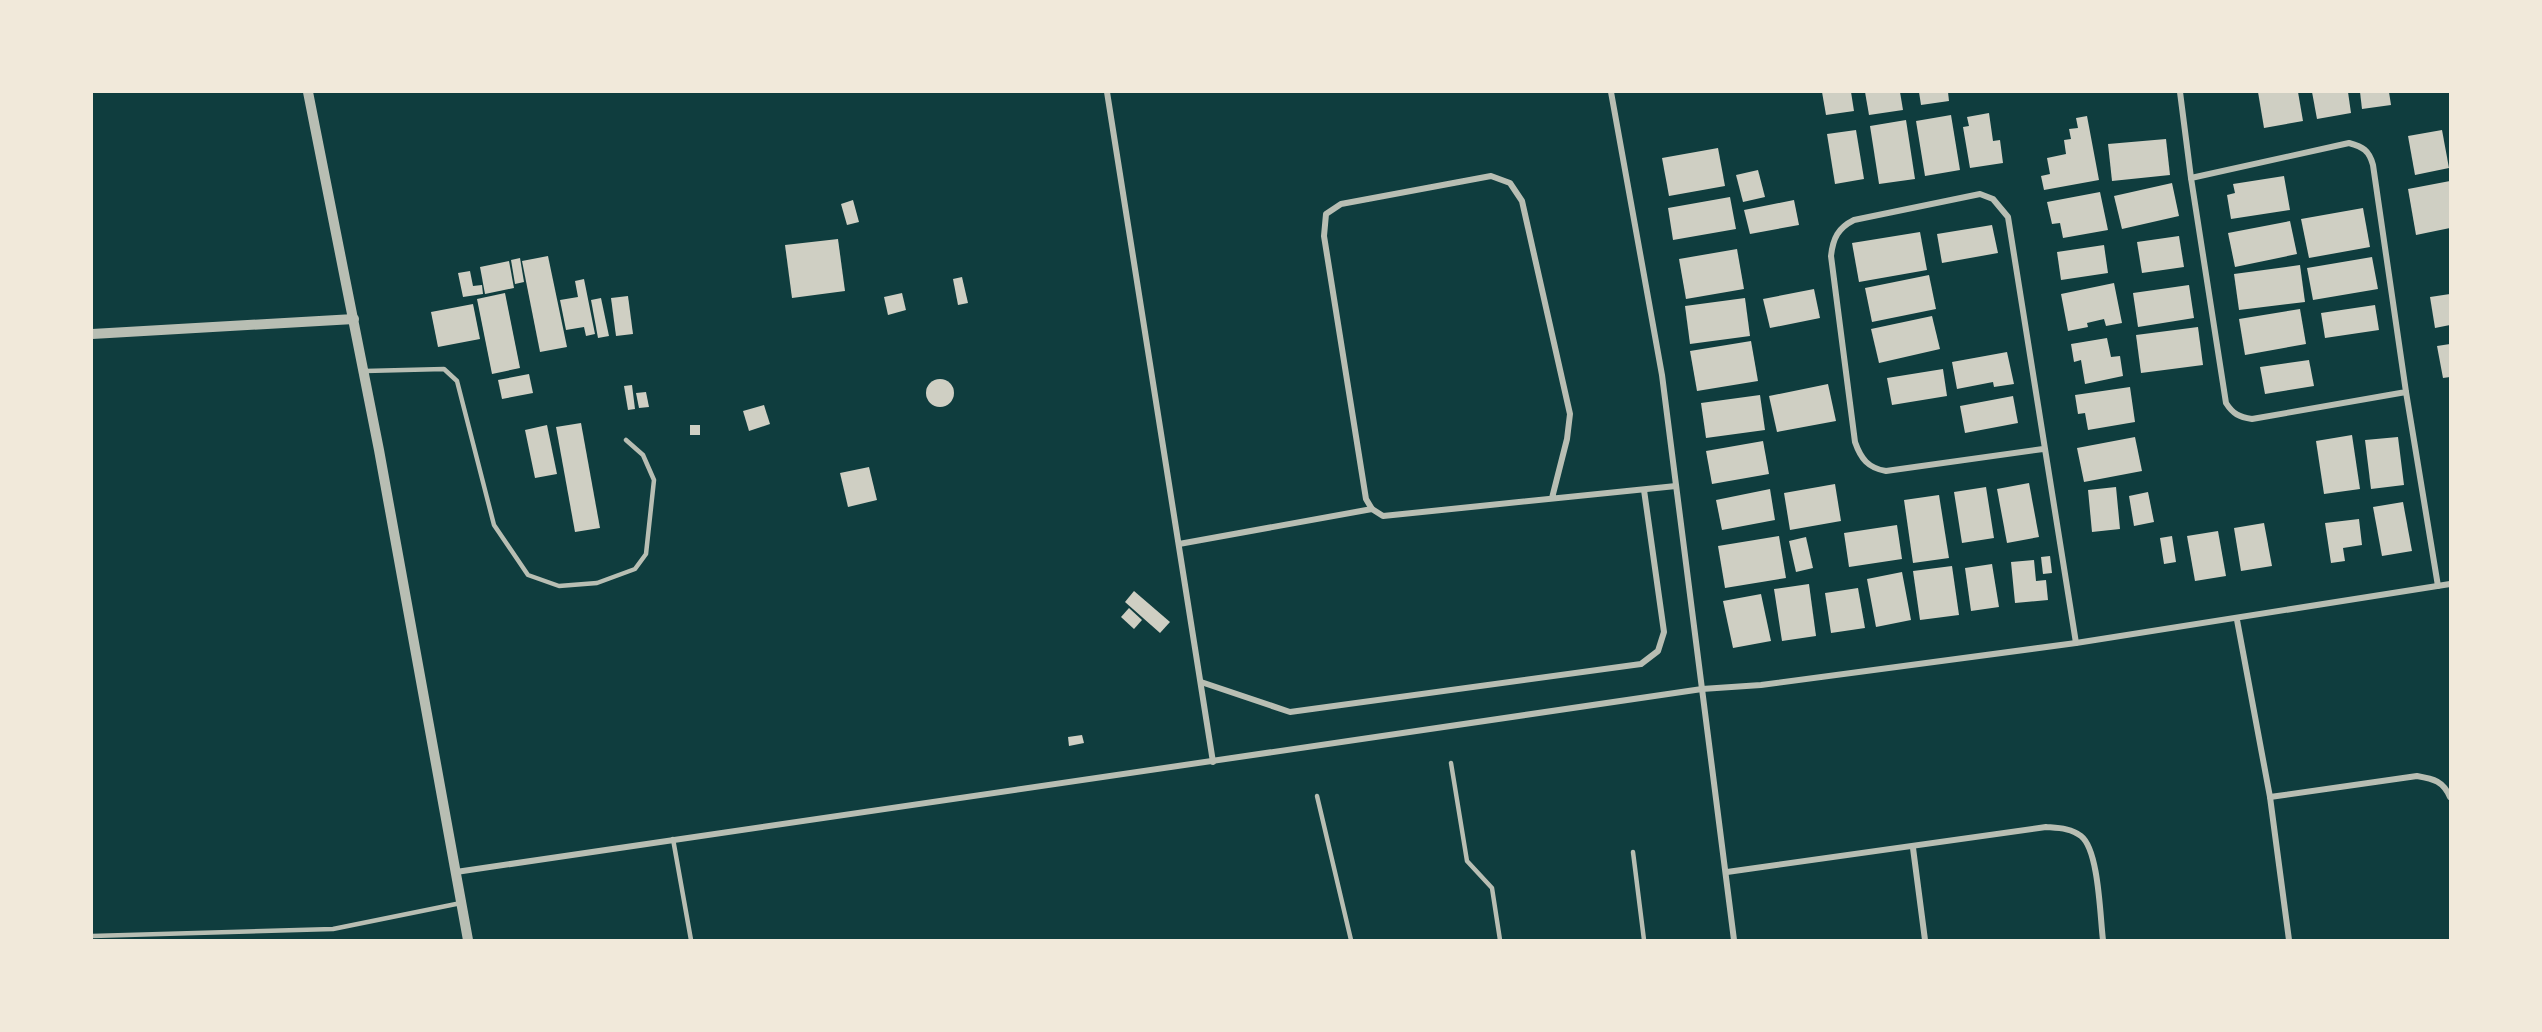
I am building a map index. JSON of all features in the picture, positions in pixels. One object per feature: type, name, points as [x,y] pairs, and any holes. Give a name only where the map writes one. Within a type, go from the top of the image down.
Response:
[{"type":"street","points":[[308,92],[354,319],[468,940]]},
{"type":"street","points":[[1107,92],[1213,762]]},
{"type":"street","points":[[1611,92],[1662,375],[1734,940]]},
{"type":"street","points":[[2180,92],[2226,403],[2231,412],[2252,419],[2406,392]]},
{"type":"street","points":[[2191,178],[2349,143],[2363,147],[2371,155],[2406,392],[2438,586]]},
{"type":"street","points":[[1552,498],[1567,439],[1570,414],[1522,201],[1510,183],[1491,176],[1341,204],[1326,214],[1324,236],[1366,499],[1372,509],[1383,516],[1676,486]]},
{"type":"street","points":[[2043,449],[1886,471],[1874,469],[1864,462],[1855,442],[1831,256],[1835,234],[1842,226],[1854,220],[1980,194],[2002,207],[2008,217],[2043,449],[2076,643]]},
{"type":"street","points":[[92,334],[354,319]]},
{"type":"street","points":[[1201,682],[1290,712],[1641,664],[1658,651],[1664,632],[1644,490]]},
{"type":"street","points":[[1179,544],[1372,509]]},
{"type":"street","points":[[456,872],[1702,689],[1761,685],[2237,620],[2451,584]]},
{"type":"street","points":[[2237,620],[2270,797],[2289,940]]},
{"type":"street","points":[[2270,797],[2416,776],[2432,778],[2444,784],[2451,797]]},
{"type":"street","points":[[1727,872],[1913,848],[2046,827],[2066,828],[2082,837],[2091,851],[2103,940]]},
{"type":"street","points":[[1913,848],[1925,940]]},
{"type":"lane","points":[[362,371],[444,369],[457,381],[494,525],[528,575],[559,586],[597,583],[635,569],[646,554],[654,480],[643,455],[626,440]]},
{"type":"lane","points":[[1451,763],[1467,861],[1492,888],[1500,940]]},
{"type":"lane","points":[[1317,796],[1351,940]]},
{"type":"lane","points":[[673,839],[691,940]]},
{"type":"lane","points":[[1633,852],[1644,940]]},
{"type":"lane","points":[[92,936],[333,929],[461,903]]},
{"type":"building","points":[[1822,92],[1851,92],[1854,111],[1826,115]]},
{"type":"building","points":[[1865,92],[1900,92],[1903,110],[1869,115]]},
{"type":"building","points":[[1919,92],[1948,92],[1949,101],[1921,105]]},
{"type":"building","points":[[2258,92],[2298,92],[2303,121],[2264,128]]},
{"type":"building","points":[[2312,92],[2348,92],[2351,113],[2317,119]]},
{"type":"building","points":[[2360,92],[2389,92],[2391,105],[2362,109]]},
{"type":"building","points":[[1989,113],[1993,141],[2000,140],[2003,163],[1970,168],[1963,127],[1969,126],[1967,117]]},
{"type":"building","points":[[1951,115],[1960,170],[1925,176],[1916,121]]},
{"type":"building","points":[[2087,116],[2099,180],[2044,190],[2041,176],[2050,174],[2047,158],[2066,154],[2064,140],[2071,139],[2069,129],[2078,128],[2076,118]]},
{"type":"building","points":[[1906,120],[1915,179],[1879,184],[1870,126]]},
{"type":"building","points":[[1856,130],[1864,179],[1835,184],[1827,134]]},
{"type":"building","points":[[2442,130],[2449,168],[2415,175],[2408,136]]},
{"type":"building","points":[[2166,139],[2170,175],[2112,181],[2108,144]]},
{"type":"building","points":[[1718,148],[1725,186],[1669,196],[1662,158]]},
{"type":"building","points":[[1758,170],[1765,197],[1743,202],[1736,175]]},
{"type":"building","points":[[2284,176],[2290,210],[2231,219],[2227,195],[2235,193],[2233,184]]},
{"type":"building","points":[[2450,181],[2450,228],[2416,235],[2408,189]]},
{"type":"building","points":[[2172,183],[2179,216],[2122,229],[2114,196]]},
{"type":"building","points":[[2100,192],[2108,230],[2063,238],[2060,223],[2052,224],[2047,202]]},
{"type":"building","points":[[1730,197],[1736,229],[1673,240],[1668,208]]},
{"type":"building","points":[[853,200],[859,222],[847,225],[841,204]]},
{"type":"building","points":[[1794,200],[1799,225],[1750,234],[1744,210]]},
{"type":"building","points":[[2363,208],[2370,247],[2309,258],[2301,219]]},
{"type":"building","points":[[2290,221],[2297,254],[2235,267],[2228,233]]},
{"type":"building","points":[[1992,225],[1998,253],[1942,263],[1937,234]]},
{"type":"building","points":[[1920,232],[1927,270],[1859,282],[1852,243]]},
{"type":"building","points":[[2179,236],[2184,267],[2142,273],[2137,242]]},
{"type":"building","points":[[838,239],[845,291],[792,298],[785,245]]},
{"type":"building","points":[[2104,245],[2108,273],[2061,280],[2057,252]]},
{"type":"building","points":[[1737,249],[1744,289],[1686,299],[1679,259]]},
{"type":"building","points":[[548,256],[567,347],[540,352],[522,261]]},
{"type":"building","points":[[2372,257],[2378,289],[2313,300],[2307,268]]},
{"type":"building","points":[[520,258],[524,282],[515,284],[511,260]]},
{"type":"building","points":[[509,261],[514,288],[485,294],[480,267]]},
{"type":"building","points":[[2300,265],[2305,302],[2239,310],[2234,274]]},
{"type":"building","points":[[470,271],[473,286],[482,285],[483,294],[463,297],[458,273]]},
{"type":"building","points":[[1929,275],[1936,309],[1872,322],[1865,288]]},
{"type":"building","points":[[962,277],[968,303],[958,305],[953,279]]},
{"type":"building","points":[[584,279],[595,334],[586,336],[584,327],[566,330],[560,300],[578,297],[575,281]]},
{"type":"building","points":[[2114,283],[2122,323],[2106,326],[2104,319],[2087,323],[2088,327],[2068,331],[2061,294]]},
{"type":"building","points":[[2189,285],[2194,318],[2138,327],[2133,293]]},
{"type":"building","points":[[1814,289],[1820,318],[1770,328],[1763,299]]},
{"type":"building","points":[[505,293],[520,368],[492,374],[477,299]]},
{"type":"building","points":[[902,293],[906,310],[888,315],[884,297]]},
{"type":"building","points":[[2450,294],[2450,325],[2435,328],[2430,297]]},
{"type":"building","points":[[628,296],[633,334],[616,336],[611,298]]},
{"type":"building","points":[[601,298],[609,336],[598,338],[591,300]]},
{"type":"building","points":[[1745,298],[1750,336],[1690,344],[1685,306]]},
{"type":"building","points":[[473,304],[480,339],[438,347],[431,312]]},
{"type":"building","points":[[2375,305],[2379,330],[2325,338],[2321,313]]},
{"type":"building","points":[[2300,309],[2306,344],[2245,355],[2239,319]]},
{"type":"building","points":[[1932,316],[1940,349],[1879,363],[1871,329]]},
{"type":"building","points":[[2198,327],[2203,365],[2141,373],[2136,335]]},
{"type":"building","points":[[2107,338],[2111,357],[2120,356],[2123,376],[2085,384],[2081,360],[2074,362],[2071,344]]},
{"type":"building","points":[[1751,341],[1758,381],[1697,391],[1690,351]]},
{"type":"building","points":[[2450,344],[2450,377],[2443,378],[2437,346]]},
{"type":"building","points":[[2007,352],[2014,384],[1994,387],[1993,382],[1957,389],[1952,362]]},
{"type":"building","points":[[2309,360],[2314,386],[2265,394],[2260,367]]},
{"type":"building","points":[[1943,369],[1947,396],[1892,405],[1887,378]]},
{"type":"building","points":[[529,374],[533,393],[502,399],[498,380]]},
{"type":"building","points":[[940,379],[950,383],[954,393],[950,403],[940,407],[930,403],[926,393],[930,383]]},
{"type":"building","points":[[1828,384],[1836,421],[1777,432],[1769,396]]},
{"type":"building","points":[[632,385],[635,409],[628,410],[624,386]]},
{"type":"building","points":[[2130,387],[2135,422],[2088,430],[2085,413],[2078,414],[2075,395]]},
{"type":"building","points":[[646,392],[649,407],[639,408],[636,393]]},
{"type":"building","points":[[1760,395],[1765,430],[1706,438],[1701,403]]},
{"type":"building","points":[[2013,396],[2018,423],[1965,433],[1960,406]]},
{"type":"building","points":[[764,405],[770,424],[749,431],[743,411]]},
{"type":"building","points":[[581,423],[600,528],[575,532],[556,427]]},
{"type":"building","points":[[547,425],[557,474],[535,478],[525,430]]},
{"type":"building","points":[[690,425],[700,425],[700,435],[690,435]]},
{"type":"building","points":[[2352,435],[2360,489],[2324,494],[2316,441]]},
{"type":"building","points":[[2135,437],[2142,471],[2084,482],[2077,448]]},
{"type":"building","points":[[2398,437],[2404,485],[2371,489],[2365,440]]},
{"type":"building","points":[[1763,441],[1769,474],[1712,484],[1706,451]]},
{"type":"building","points":[[869,467],[877,500],[848,507],[840,473]]},
{"type":"building","points":[[2029,483],[2039,537],[2007,543],[1997,489]]},
{"type":"building","points":[[1835,484],[1841,521],[1790,530],[1784,493]]},
{"type":"building","points":[[1986,487],[1994,538],[1962,543],[1954,492]]},
{"type":"building","points":[[2116,487],[2120,529],[2092,532],[2088,490]]},
{"type":"building","points":[[1770,489],[1775,520],[1722,530],[1716,500]]},
{"type":"building","points":[[2148,492],[2154,522],[2134,526],[2129,496]]},
{"type":"building","points":[[1939,495],[1949,558],[1913,563],[1904,500]]},
{"type":"building","points":[[2403,502],[2412,551],[2382,556],[2373,507]]},
{"type":"building","points":[[2359,519],[2362,545],[2343,548],[2345,561],[2331,563],[2325,523]]},
{"type":"building","points":[[2264,523],[2272,566],[2241,571],[2234,528]]},
{"type":"building","points":[[1897,525],[1902,559],[1849,567],[1844,533]]},
{"type":"building","points":[[2218,531],[2226,576],[2195,581],[2187,536]]},
{"type":"building","points":[[1779,536],[1786,578],[1725,588],[1718,546]]},
{"type":"building","points":[[2172,536],[2176,562],[2164,564],[2160,538]]},
{"type":"building","points":[[1806,537],[1813,568],[1796,572],[1789,541]]},
{"type":"building","points":[[2050,556],[2052,573],[2043,574],[2041,557]]},
{"type":"building","points":[[2034,560],[2036,581],[2046,580],[2048,600],[2015,603],[2011,562]]},
{"type":"building","points":[[1992,564],[1999,607],[1971,611],[1965,568]]},
{"type":"building","points":[[1952,566],[1959,615],[1920,620],[1913,571]]},
{"type":"building","points":[[1902,572],[1911,620],[1876,627],[1867,579]]},
{"type":"building","points":[[1809,584],[1816,636],[1782,641],[1774,589]]},
{"type":"building","points":[[1858,588],[1865,628],[1831,633],[1825,593]]},
{"type":"building","points":[[1134,591],[1170,622],[1160,633],[1125,602]]},
{"type":"building","points":[[1761,594],[1771,641],[1733,648],[1723,601]]},
{"type":"building","points":[[1129,608],[1142,620],[1134,629],[1121,617]]},
{"type":"building","points":[[1082,735],[1084,743],[1069,746],[1068,737]]}]
